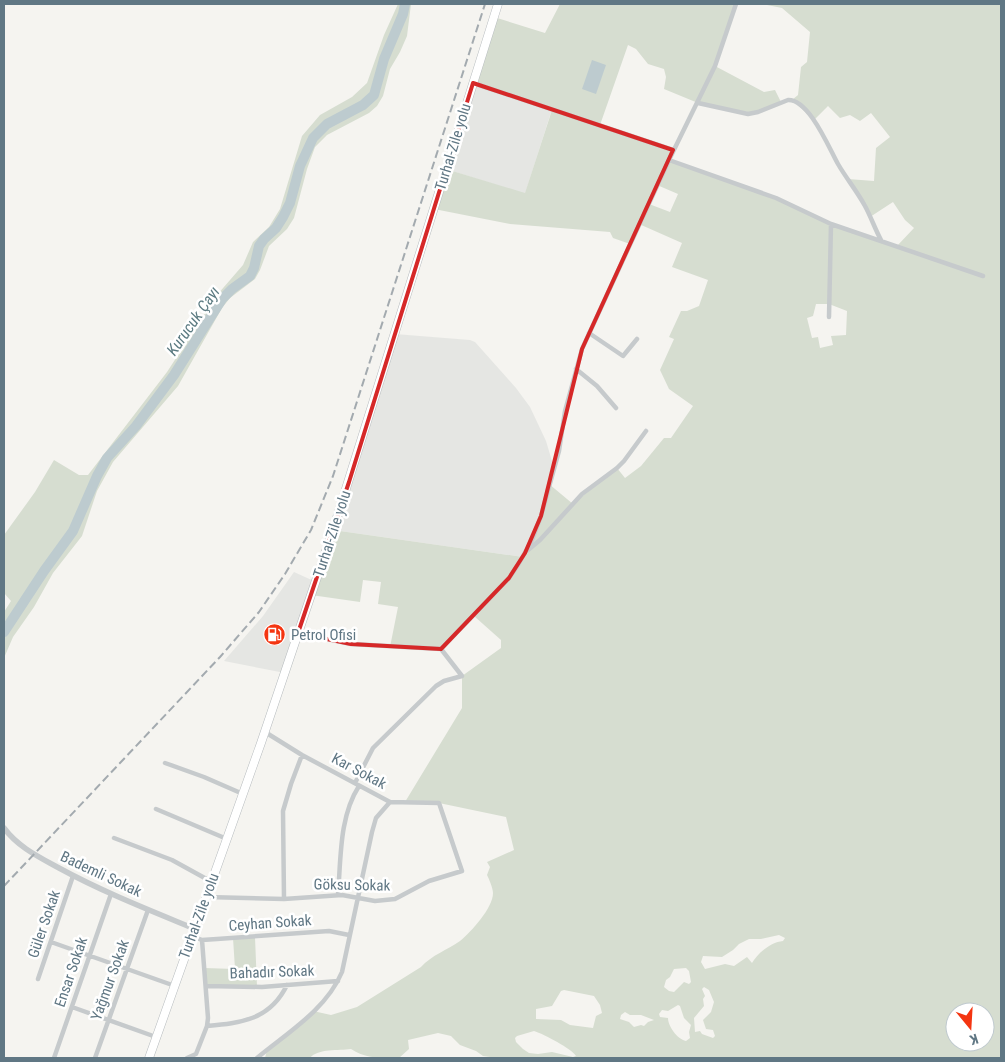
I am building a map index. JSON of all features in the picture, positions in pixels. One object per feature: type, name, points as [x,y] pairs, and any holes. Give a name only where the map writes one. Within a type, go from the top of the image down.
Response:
[{"type":"main road","name":"Turhal-Zile yolu","points":[[149,1058],[265,732],[346,490],[498,4]]},
{"type":"street","points":[[441,649],[509,578],[536,531],[554,468],[582,349],[673,150],[715,66],[736,4]]},
{"type":"street","points":[[473,83],[673,150]]},
{"type":"street","points":[[698,103],[748,114],[788,100],[798,102],[818,125],[835,158],[864,204],[881,240]]},
{"type":"street","points":[[669,160],[776,198],[831,224],[983,276]]},
{"type":"street","points":[[829,317],[831,224]]},
{"type":"street","points":[[589,333],[623,356],[637,339]]},
{"type":"street","points":[[576,369],[593,382],[616,408]]},
{"type":"street","points":[[525,553],[540,540],[582,494],[624,461],[646,431]]},
{"type":"street","points":[[298,633],[351,644],[441,649],[462,676],[444,681],[436,686],[372,748],[351,801],[343,832],[338,894]]},
{"type":"street","name":"Kar Sokak","points":[[265,732],[302,755],[390,802],[439,803],[462,871]]},
{"type":"street","points":[[284,899],[284,811],[291,784],[302,755]]},
{"type":"street","points":[[166,764],[204,777],[243,794]]},
{"type":"street","points":[[256,1058],[308,1016],[326,998],[338,981],[342,972],[357,897],[376,818],[390,802]]},
{"type":"street","points":[[156,809],[227,839]]},
{"type":"street","name":"Bademli Sokak","points":[[4,828],[33,854],[73,876],[194,933]]},
{"type":"street","points":[[114,838],[172,860],[212,882]]},
{"type":"street","name":"Göksu Sokak","points":[[206,897],[284,899],[338,894],[375,901],[390,901],[437,877],[462,871]]},
{"type":"street","name":"Güler Sokak","points":[[38,979],[73,876]]},
{"type":"street","name":"Ensar Sokak","points":[[54,1058],[111,894]]},
{"type":"street","name":"Yağmur Sokak","points":[[95,1058],[148,910]]},
{"type":"street","name":"Ceyhan Sokak","points":[[194,933],[202,940],[329,932],[349,935]]},
{"type":"street","points":[[188,1058],[196,1056],[207,1026],[202,940]]},
{"type":"street","points":[[51,942],[175,986]]},
{"type":"street","name":"Bahadır Sokak","points":[[206,986],[287,985],[338,981]]},
{"type":"street","points":[[207,1026],[236,1023],[260,1015],[276,1002],[287,985]]},
{"type":"street","points":[[72,1007],[156,1037]]},
{"type":"highlighted area","points":[[473,83],[673,150],[582,349],[541,516],[525,553],[509,578],[441,649],[351,644],[298,633],[349,482]]},
{"type":"shaded area","points":[[398,4],[411,4],[407,36],[390,69],[383,96],[377,106],[369,113],[327,135],[315,147],[294,218],[287,229],[269,246],[255,279],[230,298],[222,308],[178,386],[113,462],[97,491],[82,536],[53,573],[34,607],[13,637],[4,658],[4,612],[11,601],[4,593],[4,535],[35,492],[54,460],[79,475],[88,475],[167,372],[217,295],[243,265],[253,242],[269,227],[280,209],[302,136],[320,115],[352,97],[367,83],[384,35]]},
{"type":"shaded area","points":[[560,4],[736,4],[715,66],[764,92],[775,90],[781,102],[753,113],[698,103],[664,89],[666,77],[664,69],[648,64],[636,49],[628,45],[600,125],[673,150],[669,160],[755,190],[831,224],[897,246],[914,228],[905,220],[893,202],[870,217],[848,179],[874,181],[876,148],[890,137],[871,113],[860,121],[850,115],[840,118],[828,106],[814,120],[792,100],[798,95],[801,67],[807,62],[810,32],[782,8],[762,4],[1001,4],[1001,1058],[491,1058],[460,1045],[451,1036],[438,1033],[408,1040],[409,1049],[399,1058],[368,1056],[351,1049],[323,1051],[310,1058],[265,1058],[267,1050],[313,1011],[331,1015],[357,1007],[460,941],[481,919],[492,899],[493,893],[487,875],[490,867],[487,862],[514,850],[506,817],[439,803],[405,802],[462,708],[462,676],[501,648],[501,640],[474,616],[441,649],[390,647],[398,607],[378,604],[381,582],[363,580],[360,602],[311,595],[333,530],[523,557],[532,540],[549,484],[573,504],[617,468],[625,478],[641,466],[664,438],[671,438],[693,406],[669,389],[660,370],[674,339],[669,337],[681,311],[687,311],[699,306],[708,280],[672,267],[682,243],[639,224],[630,244],[613,238],[610,232],[510,224],[434,209],[446,169],[525,193],[552,110],[473,83],[494,17],[545,33]],"holes":[[[657,185],[678,194],[670,212],[649,204]],[[816,304],[829,304],[847,311],[846,335],[831,336],[833,345],[820,348],[818,337],[812,338],[807,318],[813,316]],[[779,935],[785,938],[783,941],[774,943],[765,949],[752,963],[747,957],[734,966],[725,964],[705,969],[701,962],[703,956],[722,957],[749,939],[761,939]],[[686,968],[689,971],[691,982],[689,984],[684,982],[674,992],[669,991],[664,987],[666,980],[674,969]],[[704,987],[709,990],[714,1002],[711,1012],[703,1020],[706,1029],[713,1030],[715,1036],[713,1038],[702,1034],[700,1031],[695,1032],[694,1018],[704,1006],[703,999],[705,996],[702,989]],[[564,990],[594,996],[600,1005],[602,1013],[596,1016],[593,1028],[570,1025],[561,1020],[536,1019],[536,1009],[552,1006],[561,991]],[[678,1005],[680,1006],[684,1018],[691,1025],[690,1038],[686,1041],[676,1035],[668,1018],[660,1017],[659,1014],[662,1010],[668,1011]],[[625,1012],[630,1015],[641,1015],[654,1020],[644,1026],[634,1027],[629,1022],[620,1019],[621,1015]],[[534,1031],[557,1042],[576,1056],[552,1052],[529,1053],[516,1042],[515,1038]]]},
{"type":"shaded area","points":[[592,60],[606,65],[596,94],[582,89]]},
{"type":"shaded area","points":[[473,83],[552,109],[525,194],[446,169]]},
{"type":"shaded area","points":[[395,334],[475,342],[516,388],[530,407],[546,441],[554,468],[541,516],[523,557],[333,530]]},
{"type":"shaded area","points":[[294,572],[316,582],[285,673],[224,661],[263,616]]},
{"type":"shaded area","points":[[255,937],[257,987],[206,986],[204,968],[235,969],[233,938]]},
{"type":"waterway","name":"Kurucuk Çayı","points":[[4,632],[73,531],[107,458],[136,426],[174,375],[222,299],[250,276],[254,268],[259,246],[276,228],[290,203],[300,166],[313,138],[327,124],[363,105],[374,95],[384,59],[403,14],[405,4]]},
{"type":"railway","points":[[4,886],[220,657],[259,612],[285,574],[311,530],[333,476],[485,4]]},
{"type":"place","name":"Petrol Ofisi","points":[[275,635]]}]
